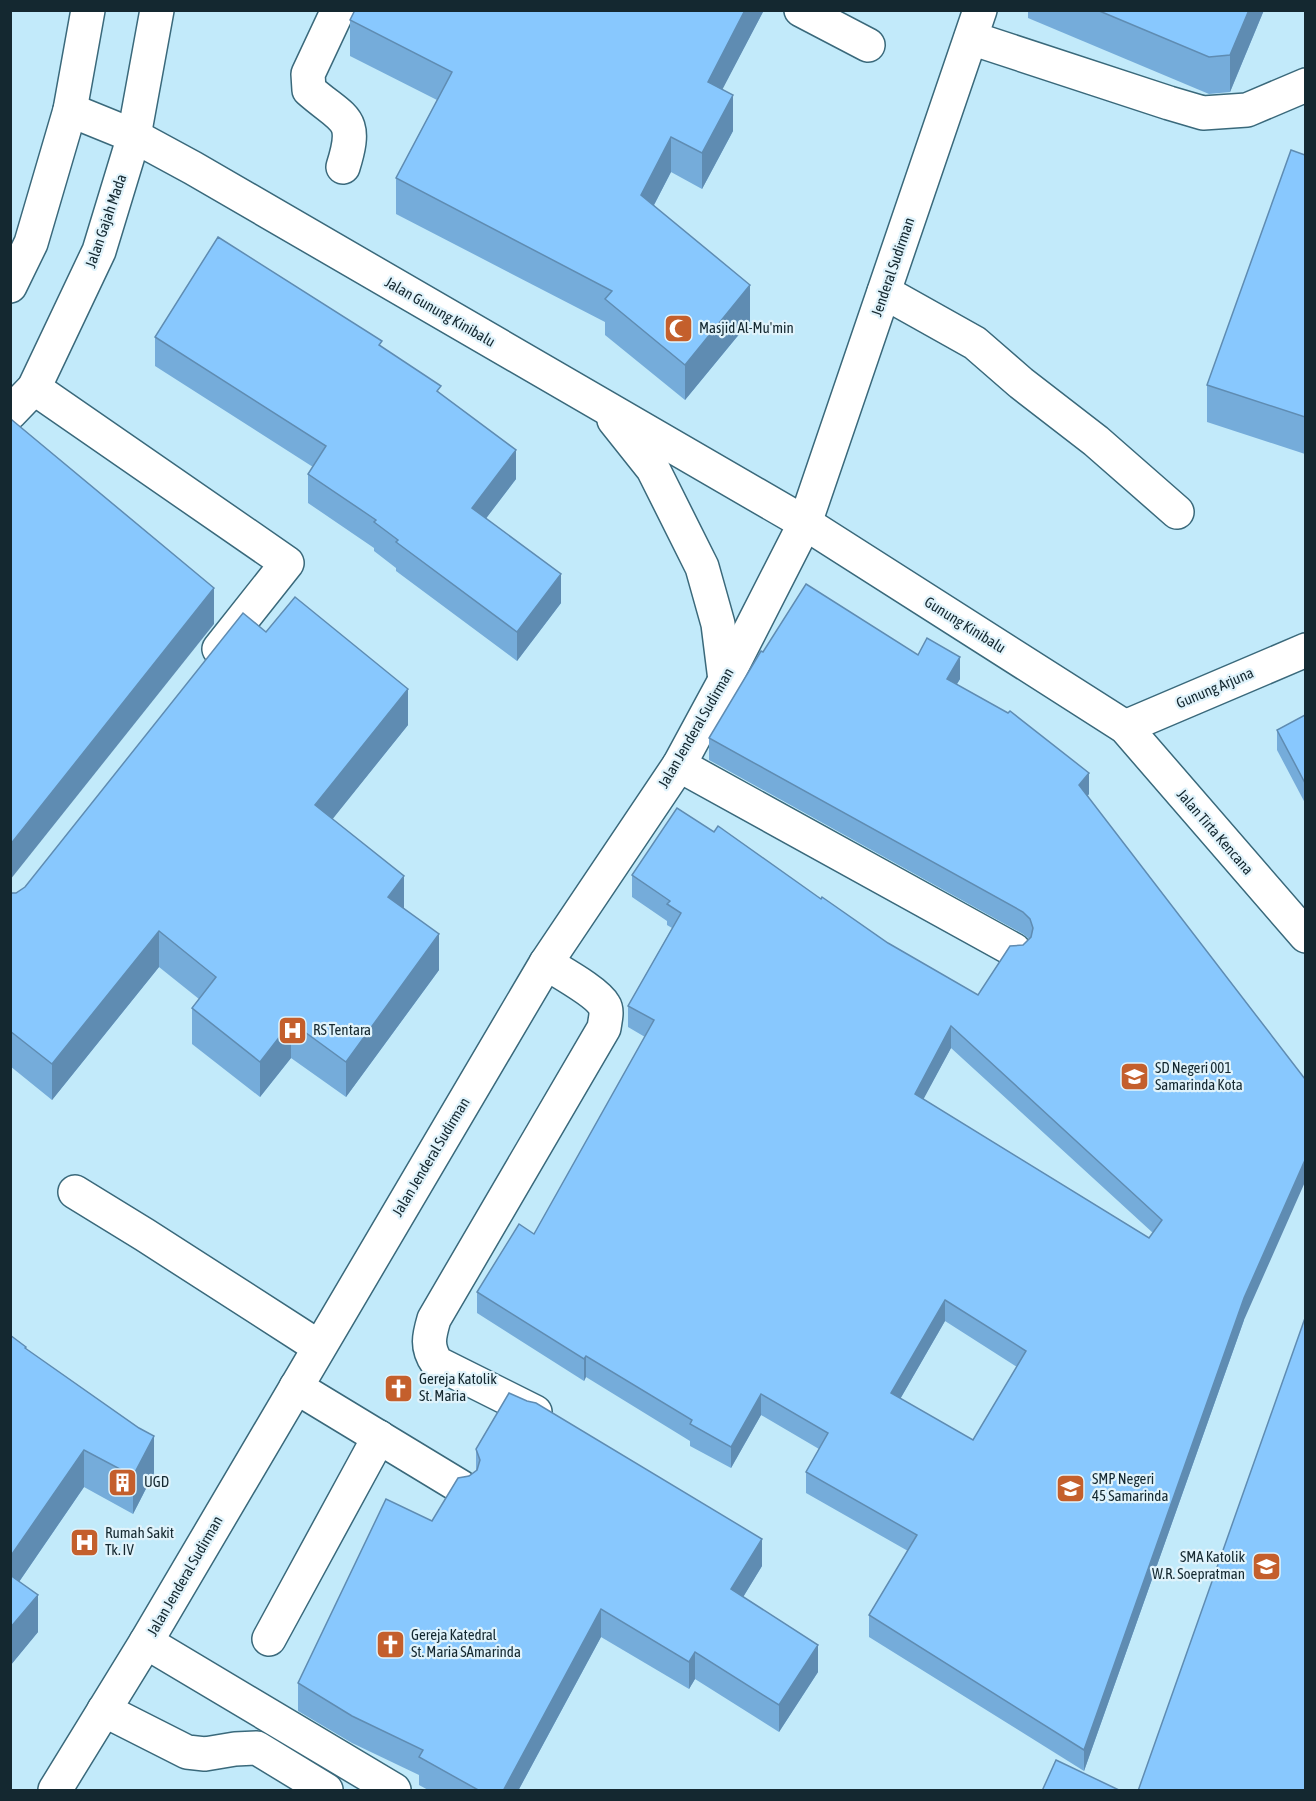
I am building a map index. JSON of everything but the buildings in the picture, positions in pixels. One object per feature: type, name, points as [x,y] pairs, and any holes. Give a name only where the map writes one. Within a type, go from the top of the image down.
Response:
[{"type":"main road","points":[[10,286],[31,243],[70,110],[88,10]]},
{"type":"main road","name":"Jalan Gajah Mada","points":[[10,413],[34,388],[99,251],[134,136],[157,10]]},
{"type":"main road","points":[[338,10],[308,74],[309,90],[342,117],[349,126],[351,143],[343,167]]},
{"type":"main road","points":[[801,10],[868,45]]},
{"type":"main road","points":[[975,24],[1169,103],[1203,113],[1246,110],[1305,85]]},
{"type":"main road","name":"Jenderal Sudirman","points":[[805,523],[975,24]]},
{"type":"main road","name":"Jalan Gunung Kinibalu","points":[[70,110],[134,136],[204,174],[805,523]]},
{"type":"main road","points":[[884,292],[975,343],[1021,383],[1096,441],[1177,512]]},
{"type":"main road","points":[[34,388],[287,563],[200,673]]},
{"type":"main road","points":[[603,407],[653,469],[702,567],[718,624],[725,680]]},
{"type":"main road","name":"Jalan Jenderal Sudirman","points":[[55,1791],[146,1642],[546,963],[679,765],[805,523]]},
{"type":"main road","name":"Gunung Kinibalu","points":[[805,523],[1125,727]]},
{"type":"main road","name":"Gunung Arjuna","points":[[1125,727],[1305,650]]},
{"type":"main road","name":"Jalan Tirta Kencana","points":[[1125,727],[1305,936]]},
{"type":"main road","points":[[679,765],[1014,950]]},
{"type":"main road","points":[[535,1412],[437,1363],[430,1353],[428,1338],[434,1319],[604,1028],[605,1006],[601,1001],[546,963]]},
{"type":"main road","points":[[75,1192],[319,1347]]},
{"type":"main road","points":[[296,1387],[461,1487]]},
{"type":"main road","points":[[269,1639],[379,1437]]},
{"type":"main road","points":[[146,1642],[394,1791]]},
{"type":"main road","points":[[104,1710],[187,1752],[205,1754],[235,1749],[257,1749],[326,1791]]},
{"type":"place","name":"Masjid Al-Mu'min","points":[[678,328]]},
{"type":"place","name":"RS Tentara","points":[[292,1030]]},
{"type":"place","name":"SD Negeri 001 Samarinda Kota","points":[[1134,1077]]},
{"type":"place","name":"Gereja Katolik St. Maria","points":[[398,1388]]},
{"type":"place","name":"UGD","points":[[123,1482]]},
{"type":"place","name":"SMP Negeri 45 Samarinda","points":[[1071,1488]]},
{"type":"place","name":"Rumah Sakit Tk. IV","points":[[84,1542]]},
{"type":"place","name":"SMA Katolik W.R. Soepratman","points":[[1266,1566]]},
{"type":"place","name":"Gereja Katedral St. Maria SAmarinda","points":[[390,1644]]}]
